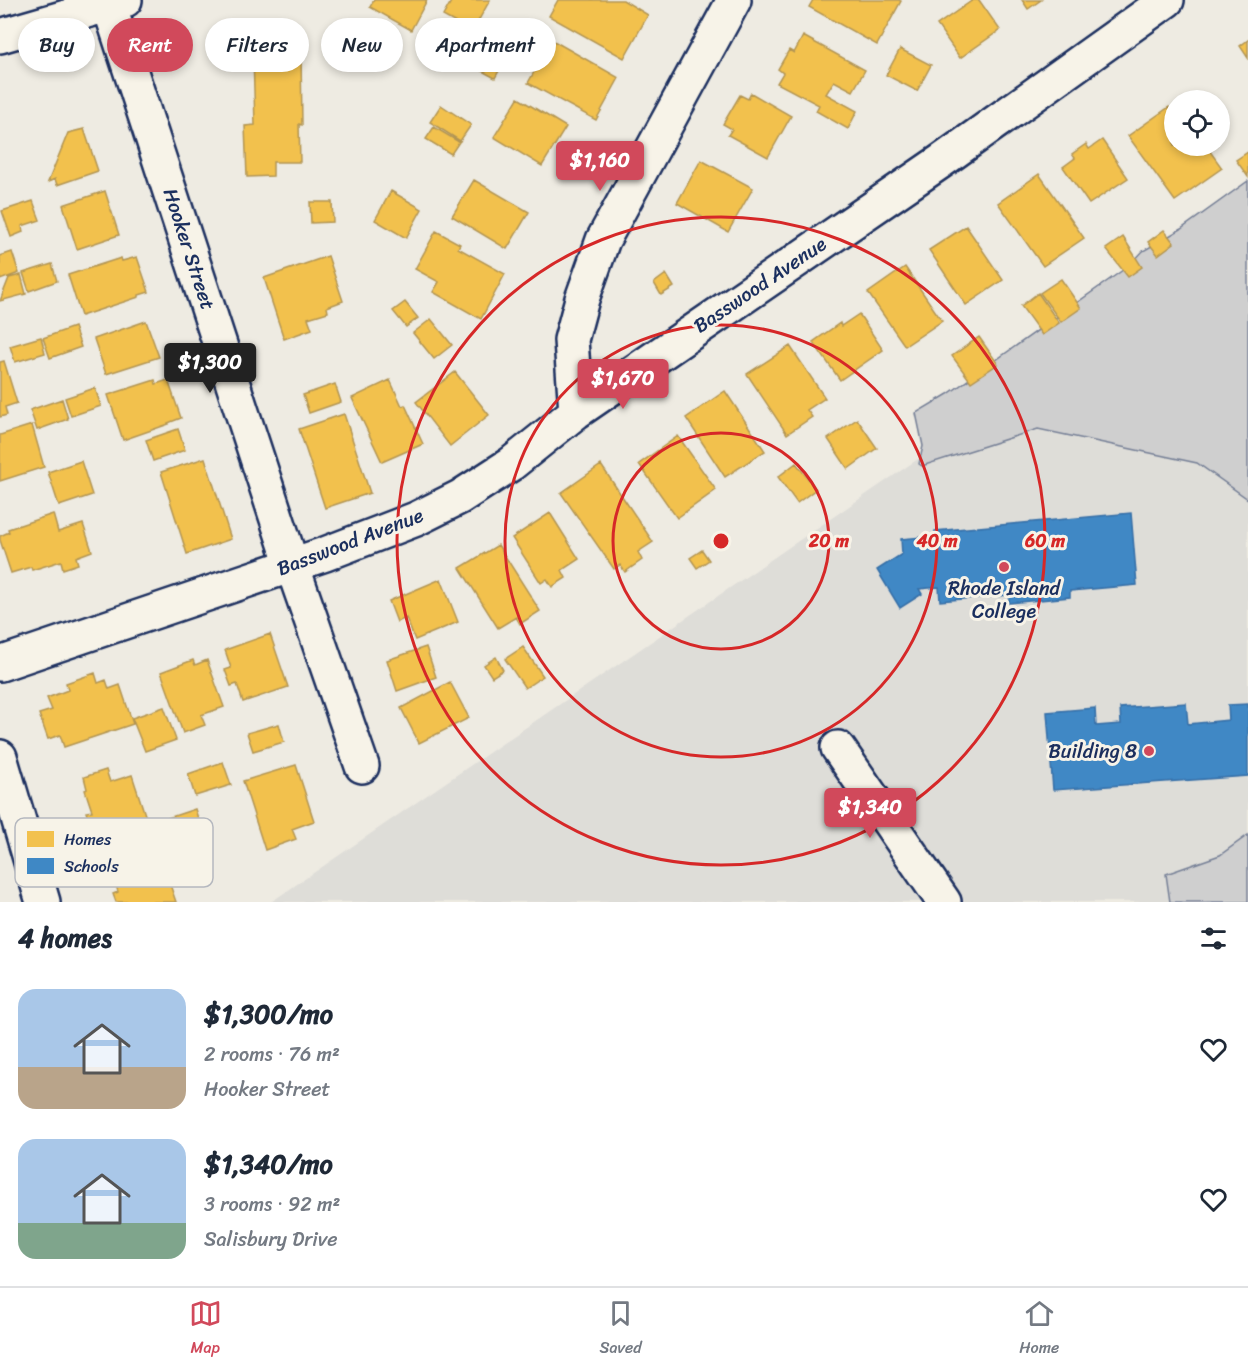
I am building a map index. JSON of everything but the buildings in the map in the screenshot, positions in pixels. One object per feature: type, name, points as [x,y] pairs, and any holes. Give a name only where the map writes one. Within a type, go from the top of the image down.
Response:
[{"type":"street","points":[[576,412],[571,340],[582,299],[603,240],[734,0]]},
{"type":"street","name":"Basswood Avenue","points":[[0,664],[325,554],[417,519],[460,497],[511,464],[576,412],[940,162],[1167,0]]},
{"type":"street","points":[[0,36],[117,3]]},
{"type":"street","name":"Hooker Street","points":[[117,3],[292,565],[362,766]]},
{"type":"street","points":[[838,748],[945,902]]},
{"type":"street","points":[[0,757],[18,818]]},
{"type":"street","points":[[39,887],[43,902]]},
{"type":"shaded area","points":[[1248,181],[1248,499],[1197,463],[1038,429],[922,466],[919,464],[923,446],[916,413],[948,394],[1130,265],[1143,251],[1181,229]]},
{"type":"shaded area","name":"Rhode Island College","points":[[1248,233],[1248,902],[271,902]]},
{"type":"shaded area","points":[[1248,835],[1248,902],[1170,902],[1166,874],[1220,855]]},
{"type":"place","name":"Rhode Island College","points":[[1004,567]]},
{"type":"place","name":"Building 8","points":[[1149,751]]}]
